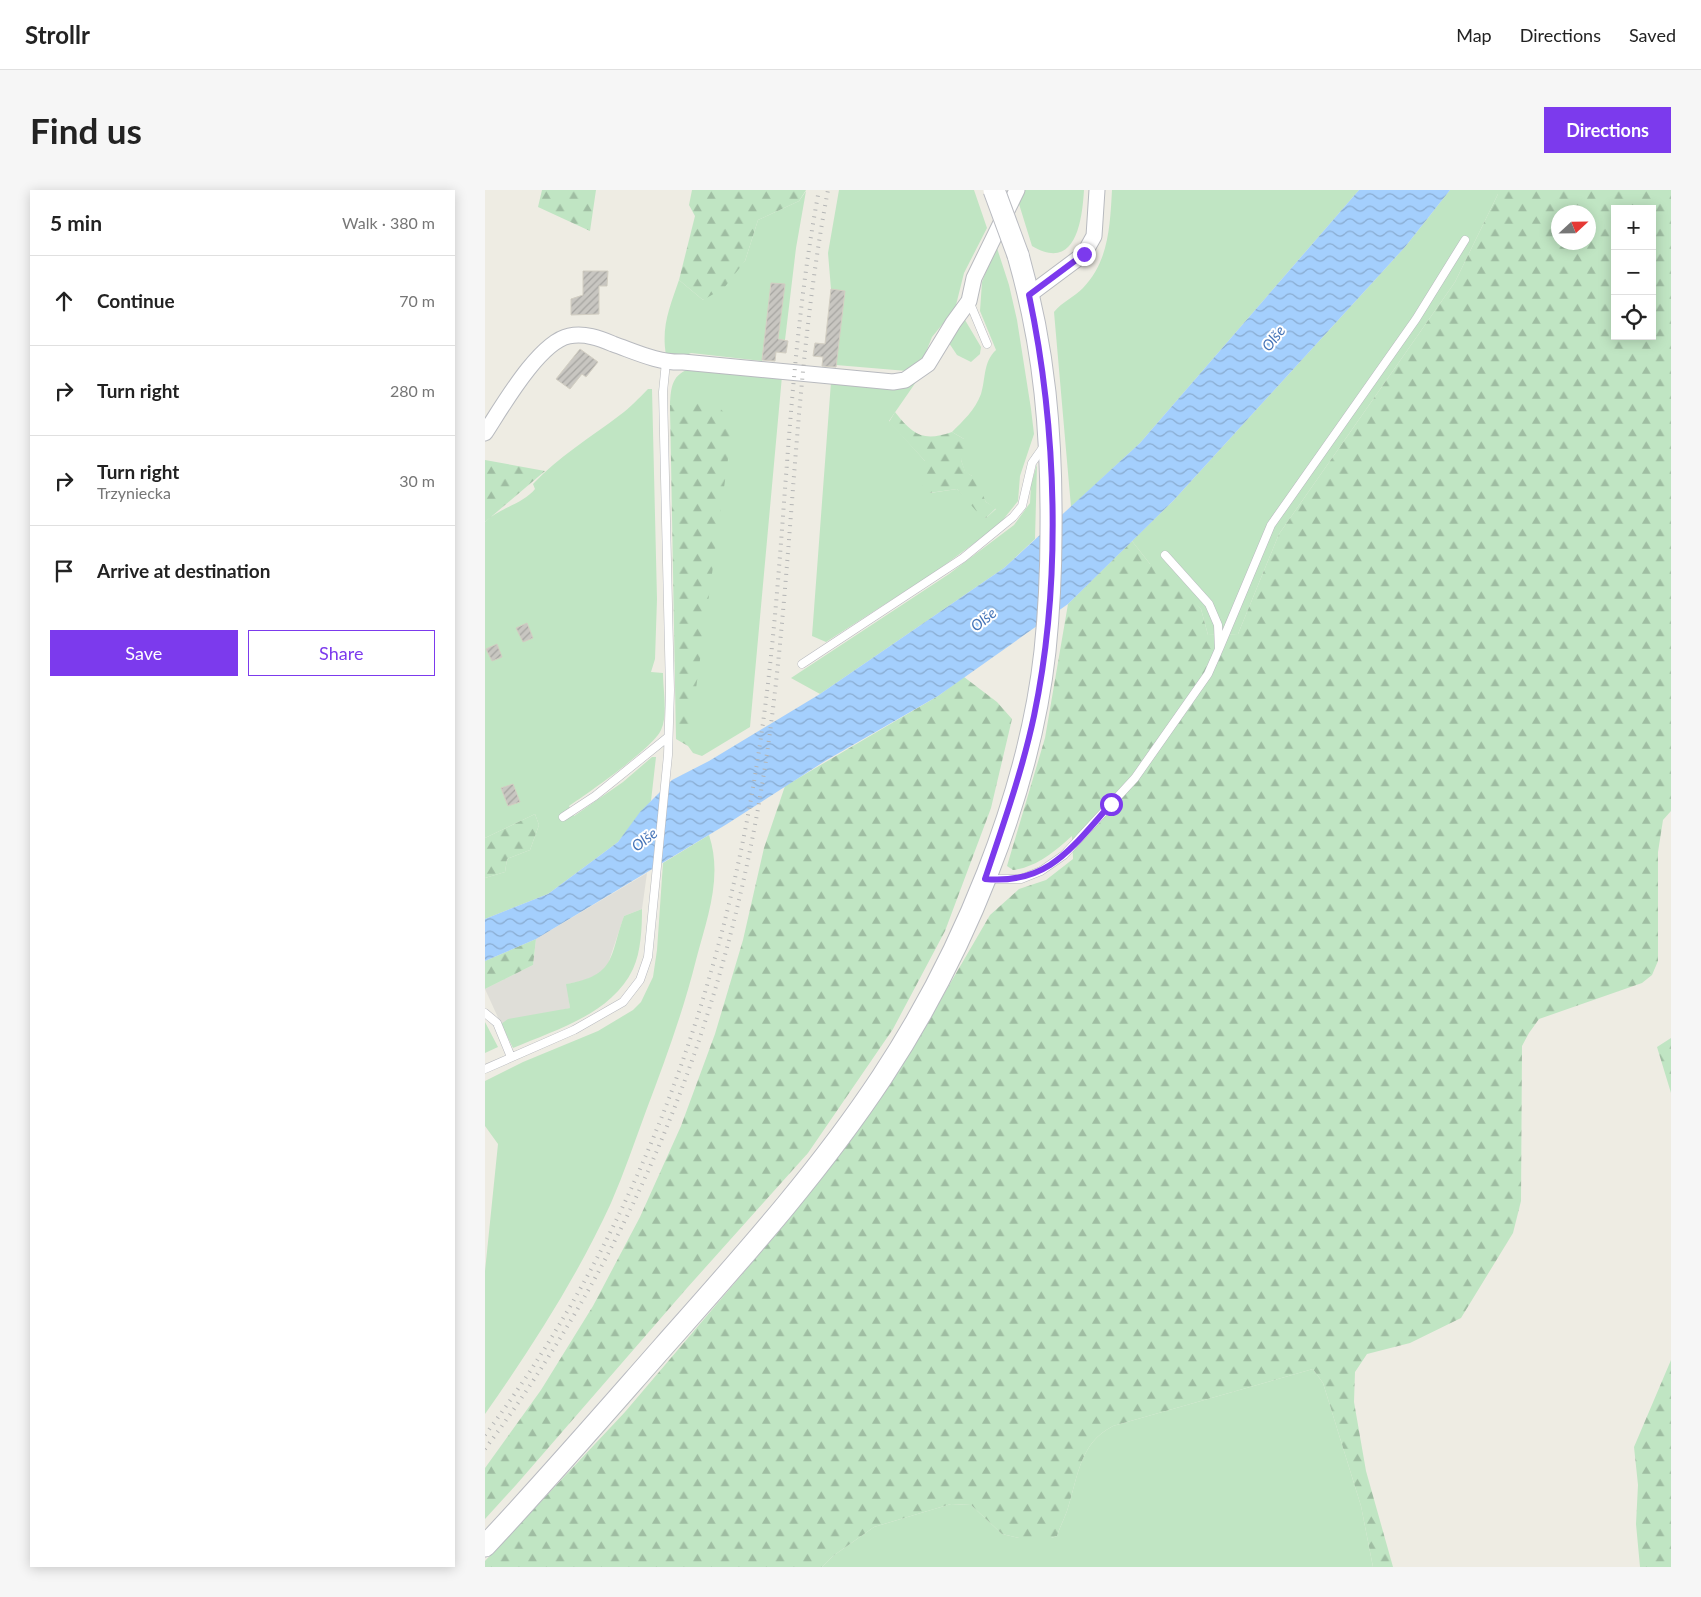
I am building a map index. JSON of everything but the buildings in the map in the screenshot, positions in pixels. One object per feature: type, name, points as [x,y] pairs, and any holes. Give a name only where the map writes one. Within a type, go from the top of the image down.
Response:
[{"type":"main road","points":[[485,1546],[733,1269],[856,1115],[901,1046],[935,985],[985,879],[1025,752],[1045,653],[1051,573],[1051,476],[1041,354],[1029,295],[1018,254],[994,190]]},
{"type":"street","points":[[485,433],[518,382],[549,346],[568,336],[591,336],[666,362],[893,382],[905,380],[928,364],[969,301],[974,278],[1017,190]]},
{"type":"street","points":[[1029,295],[1084,254],[1094,236],[1097,190]]},
{"type":"lane","points":[[985,879],[1021,879],[1041,871],[1064,855],[1135,778],[1160,745],[1208,674],[1271,525],[1416,319],[1465,240]]},
{"type":"lane","points":[[969,301],[987,344]]},
{"type":"lane","points":[[485,1069],[574,1030],[623,1002],[641,980],[648,957],[668,755],[667,521],[663,392],[666,362]]},
{"type":"lane","points":[[802,664],[963,558],[1013,517],[1022,506],[1032,463],[1049,438]]},
{"type":"lane","points":[[1165,555],[1209,604],[1218,625],[1219,649]]},
{"type":"lane","points":[[563,817],[595,796],[668,737]]},
{"type":"lane","points":[[485,1013],[497,1023],[511,1057]]},
{"type":"shaded area","points":[[647,873],[642,909],[624,916],[608,964],[601,973],[583,981],[567,984],[570,1008],[501,1024],[485,989],[533,965],[536,939]]},
{"type":"green space","points":[[542,190],[596,190],[590,231],[538,207]]},
{"type":"green space","points":[[692,190],[806,190],[799,201],[758,220],[745,261],[724,288],[703,300],[679,280],[695,216],[689,205]]},
{"type":"green space","points":[[839,190],[974,190],[987,228],[964,273],[955,309],[932,337],[924,357],[917,367],[907,371],[836,365],[845,291],[831,289],[828,253]]},
{"type":"green space","points":[[1025,190],[1084,190],[1078,228],[1074,239],[1067,248],[1058,253],[1047,252],[1032,246],[1019,204]]},
{"type":"green space","points":[[1112,190],[1359,190],[1140,443],[1071,507],[1054,312],[1083,288],[1098,266],[1107,242]]},
{"type":"green space","points":[[1450,190],[1498,190],[1498,194],[1455,282],[1279,534],[1238,634],[1208,635],[1201,609],[1150,564],[1132,541],[1173,501],[1405,247]]},
{"type":"green space","points":[[1498,190],[1671,190],[1671,811],[1663,820],[1658,852],[1658,961],[1652,975],[1642,983],[1539,1019],[1522,1046],[1521,1201],[1513,1233],[1461,1318],[1410,1343],[1367,1354],[1355,1372],[1354,1402],[1366,1471],[1393,1567],[1373,1567],[1361,1506],[1323,1383],[1313,1369],[1113,1426],[1102,1433],[1086,1452],[1057,1536],[1051,1538],[1019,1538],[1002,1534],[971,1505],[951,1504],[874,1527],[833,1556],[822,1567],[485,1567],[485,1561],[625,1412],[790,1218],[905,1061],[990,915],[1019,889],[1046,880],[1073,859],[1072,836],[1052,853],[1030,866],[1013,870],[1007,866],[1045,738],[1068,604],[1132,541],[1150,564],[1159,565],[1201,609],[1208,635],[1238,634],[1279,534],[1455,282],[1498,194]]},
{"type":"green space","points":[[806,191],[796,248],[785,340],[778,339],[784,285],[771,283],[762,361],[691,353],[684,356],[666,355],[666,326],[679,280],[703,300],[745,261],[758,220],[799,201]]},
{"type":"green space","points":[[996,245],[1009,285],[1017,320],[1034,434],[1020,476],[1018,501],[998,526],[935,572],[826,642],[812,636],[831,382],[904,386],[916,382],[889,421],[925,461],[930,493],[957,489],[986,518],[996,509],[986,502],[972,476],[965,472],[961,460],[964,439],[952,432],[968,415],[978,400],[983,388],[987,365],[996,350],[980,311],[982,282]]},
{"type":"green space","points":[[965,320],[981,347],[980,354],[971,362],[957,355],[949,343],[960,322]]},
{"type":"green space","points":[[692,368],[782,376],[750,727],[702,756],[693,753],[688,746],[670,405],[674,382],[680,374]]},
{"type":"green space","points":[[648,389],[652,389],[657,599],[655,659],[651,672],[663,673],[665,710],[663,724],[661,730],[646,748],[569,806],[574,816],[623,782],[652,757],[656,757],[651,801],[618,842],[548,894],[485,919],[485,878],[505,872],[507,859],[530,850],[539,825],[535,814],[485,838],[485,522],[497,513],[524,499],[535,489],[533,484],[553,465],[624,412]]},
{"type":"green space","points":[[712,399],[733,423],[688,746],[676,739],[670,405]]},
{"type":"green space","points":[[895,412],[907,426],[919,434],[933,436],[952,432],[964,439],[964,455],[961,460],[965,471],[972,476],[981,475],[987,481],[981,491],[986,502],[996,508],[986,518],[978,513],[957,489],[929,493],[922,486],[925,461],[889,422]]},
{"type":"green space","points":[[485,460],[545,471],[485,522]]},
{"type":"green space","points":[[1037,464],[1035,539],[1004,568],[820,694],[791,678],[949,574],[1014,525],[1030,503],[1031,485]]},
{"type":"green space","points":[[964,677],[997,702],[1012,719],[991,808],[945,931],[893,1029],[808,1153],[485,1519],[485,1468],[541,1390],[593,1306],[640,1217],[681,1126],[715,1034],[743,940],[764,848],[785,786],[938,696]]},
{"type":"green space","points":[[535,814],[539,825],[530,850],[507,859],[505,872],[485,878],[485,838]]},
{"type":"green space","points":[[709,835],[713,851],[714,882],[709,913],[667,1055],[625,1169],[598,1231],[569,1285],[537,1337],[485,1414],[485,1271],[498,1144],[485,1126],[485,1081],[523,1062],[598,1031],[633,1010],[641,1002],[653,977],[657,950],[663,863]]},
{"type":"green space","points":[[642,909],[641,940],[638,955],[624,985],[611,998],[581,1019],[513,1048],[501,1024],[508,1019],[570,1008],[566,984],[583,980],[603,969],[613,953],[624,916]]},
{"type":"green space","points":[[536,939],[533,965],[485,989],[485,961]]},
{"type":"green space","points":[[485,1022],[498,1047],[485,1053]]},
{"type":"green space","points":[[1671,1038],[1671,1093],[1657,1047]]},
{"type":"green space","points":[[1671,1360],[1671,1567],[1640,1567],[1636,1524],[1638,1485],[1634,1447]]},
{"type":"green space","points":[[1313,1369],[1323,1383],[1361,1506],[1373,1567],[822,1567],[833,1556],[874,1527],[951,1504],[971,1505],[1002,1534],[1019,1538],[1051,1538],[1057,1536],[1067,1511],[1081,1462],[1093,1442],[1102,1433],[1113,1426]]},
{"type":"water","name":"Olše","points":[[1359,190],[1450,190],[1405,247],[1173,501],[1068,604],[938,696],[825,761],[727,824],[536,939],[485,961],[485,919],[548,894],[618,842],[640,812],[672,780],[709,761],[820,694],[1004,568],[1140,443]]},
{"type":"railway","points":[[485,1435],[542,1353],[592,1267],[636,1178],[673,1086],[705,992],[731,896],[751,799],[766,700],[779,572],[800,317],[808,253],[819,190]]},
{"type":"railway","points":[[485,1449],[544,1364],[596,1277],[641,1187],[680,1094],[712,999],[739,901],[759,802],[774,700],[802,380],[817,253],[828,190]]},
{"type":"route","points":[[1084,254],[1060,274],[1029,295],[1041,354],[1047,399],[1051,476],[1051,573],[1045,653],[1025,752],[985,879],[1001,881],[1021,879],[1041,871],[1064,855],[1111,804]]}]
